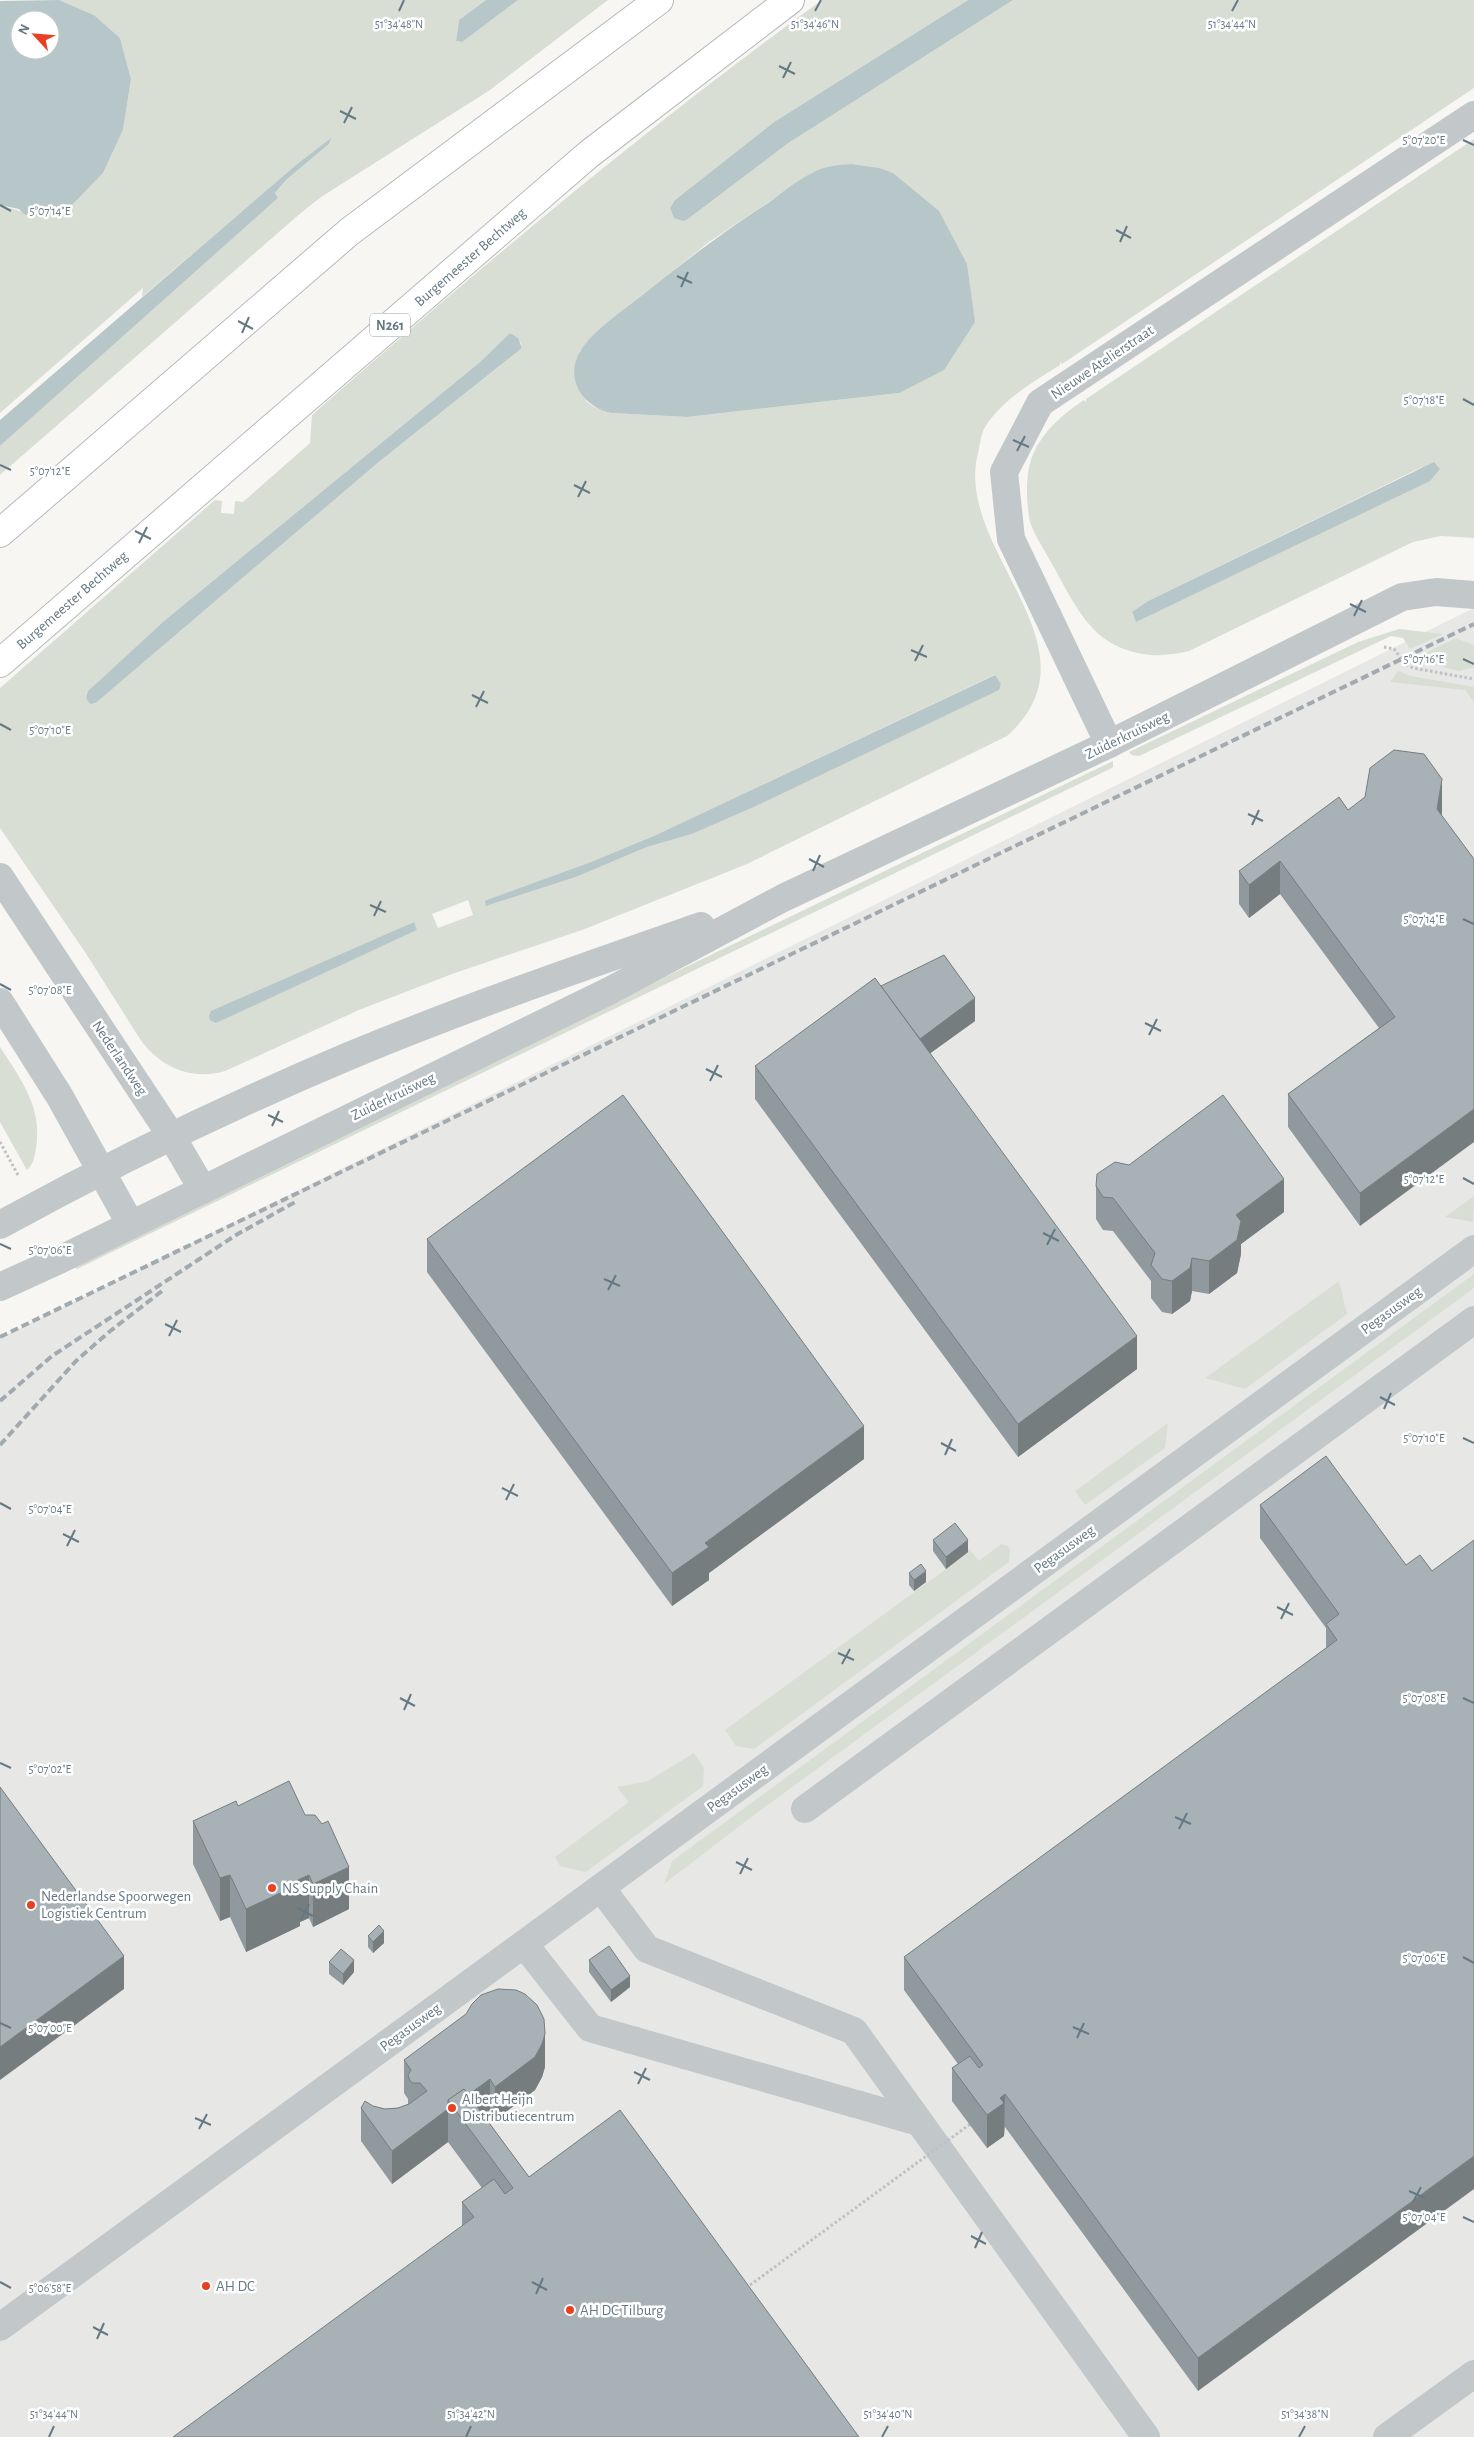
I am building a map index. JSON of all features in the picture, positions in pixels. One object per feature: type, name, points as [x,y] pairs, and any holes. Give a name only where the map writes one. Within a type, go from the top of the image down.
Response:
[{"type":"main road","points":[[0,533],[348,232],[659,0]]},
{"type":"main road","name":"Burgemeester Bechtweg","points":[[0,663],[589,154],[790,0]]},
{"type":"street","name":"Nieuwe Atelierstraat","points":[[1110,744],[1011,539],[1004,472],[1040,403],[1474,115]]},
{"type":"street","name":"Zuiderkruisweg","points":[[0,1287],[203,1190],[610,990],[783,898],[1110,744],[1402,597],[1436,592],[1474,594]]},
{"type":"street","name":"Nederlandweg","points":[[0,877],[172,1137],[203,1190]]},
{"type":"street","name":"Zuiderkruisweg","points":[[0,1225],[100,1170],[348,1056],[501,996],[783,898]]},
{"type":"street","points":[[0,1002],[60,1097],[130,1225]]},
{"type":"street","name":"Pegasusweg","points":[[0,2327],[1474,1249]]},
{"type":"street","points":[[805,1809],[1474,1320]]},
{"type":"street","points":[[601,1888],[648,1949],[854,2031],[1146,2437]]},
{"type":"street","points":[[524,1944],[590,2028],[919,2122]]},
{"type":"street","points":[[1387,2437],[1474,2374]]},
{"type":"path","points":[[745,2289],[973,2121]]},
{"type":"shaded area","points":[[59,0],[486,0],[459,20],[456,41],[461,42],[518,0],[608,0],[490,90],[321,197],[0,475],[0,446],[278,198],[275,193],[286,180],[329,144],[330,139],[297,164],[142,297],[143,288],[0,413],[0,205],[40,217],[73,204],[103,173],[123,130],[131,79],[120,38],[94,15]]},
{"type":"shaded area","points":[[59,0],[94,15],[120,38],[131,79],[123,130],[103,173],[73,204],[40,217],[24,214],[19,209],[0,205],[0,1]]},
{"type":"shaded area","points":[[486,0],[518,0],[462,42],[456,41],[459,20]]},
{"type":"shaded area","points":[[822,0],[968,0],[774,122],[675,200],[688,219],[787,144],[1013,0],[1474,0],[1474,88],[1062,364],[1060,362],[1060,365],[1010,400],[992,417],[985,427],[978,453],[976,490],[986,526],[1035,633],[1041,668],[1033,702],[1007,736],[747,864],[582,930],[452,974],[359,1010],[225,1071],[212,1074],[188,1073],[167,1064],[148,1049],[140,1039],[85,952],[0,828],[0,688],[215,500],[222,501],[221,513],[234,514],[235,501],[243,502],[310,443],[312,415],[436,307],[562,202],[690,99]],"holes":[[[852,164],[880,168],[893,173],[899,393],[687,417],[611,413],[594,407],[587,402],[577,386],[575,368],[580,351],[615,317],[709,242],[812,173]],[[510,333],[521,343],[522,348],[380,461],[97,702],[86,694],[164,621],[480,362]],[[994,675],[1001,684],[998,690],[754,807],[692,834],[647,847],[576,877],[489,905],[485,901],[591,862],[656,835]],[[468,900],[473,915],[438,928],[432,914]],[[413,922],[417,930],[216,1022]]]},
{"type":"shaded area","points":[[968,0],[1013,0],[787,144],[688,219],[683,221],[674,218],[670,208],[675,200],[774,122]]},
{"type":"shaded area","points":[[331,138],[329,144],[286,180],[275,193],[278,198],[0,446],[0,420],[297,164]]},
{"type":"shaded area","points":[[1474,139],[1474,538],[1441,536],[1413,542],[1189,651],[1168,655],[1147,655],[1127,650],[1108,641],[1089,625],[1068,593],[1030,522],[1027,479],[1030,462],[1037,445],[1055,423],[1084,400],[1086,402],[1086,399]],"holes":[[[1424,466],[1303,542],[1136,621],[1132,613],[1148,601]]]},
{"type":"shaded area","points":[[852,164],[880,168],[893,173],[939,211],[967,264],[975,322],[944,370],[899,393],[687,417],[611,413],[592,405],[584,398],[575,381],[576,360],[586,343],[616,315],[702,248],[800,180],[821,169],[836,165]]},
{"type":"shaded area","points":[[510,333],[518,338],[522,348],[380,461],[97,702],[91,704],[88,701],[86,696],[88,691],[164,621],[480,362]]},
{"type":"shaded area","points":[[1434,462],[1440,469],[1430,481],[1136,622],[1132,612],[1148,601]]},
{"type":"shaded area","points":[[1474,608],[1474,2437],[0,2437],[0,1338]]},
{"type":"shaded area","points":[[1399,629],[1443,634],[1410,649],[1403,638],[1391,636],[1139,756],[1132,755],[1129,752],[1358,642]]},
{"type":"shaded area","points":[[1456,638],[1474,645],[1474,667],[1459,671],[1419,661],[1415,658]]},
{"type":"shaded area","points":[[1398,671],[1411,676],[1474,687],[1474,702],[1465,690],[1390,682]]},
{"type":"shaded area","points":[[995,675],[1001,684],[999,690],[754,807],[692,834],[647,847],[576,877],[486,906],[485,901],[487,900],[591,862],[656,835]]},
{"type":"shaded area","points":[[1113,761],[1113,767],[1110,769],[77,1269],[73,1267],[74,1262]]},
{"type":"shaded area","points":[[414,922],[417,930],[216,1023],[210,1020],[211,1011]]},
{"type":"shaded area","points":[[0,1047],[28,1095],[36,1120],[35,1154],[27,1170],[0,1122]]},
{"type":"shaded area","points":[[1474,1196],[1473,1222],[1445,1217]]},
{"type":"shaded area","points":[[1474,1274],[1474,1288],[754,1815],[664,1884],[672,1861]]},
{"type":"shaded area","points":[[1339,1281],[1347,1314],[1245,1389],[1205,1378]]},
{"type":"shaded area","points":[[1168,1423],[1165,1448],[1085,1505],[1075,1491]]},
{"type":"shaded area","points":[[1001,1544],[1008,1546],[1010,1550],[1009,1562],[754,1749],[736,1746],[725,1730],[946,1569],[969,1549],[979,1561]]},
{"type":"shaded area","points":[[694,1753],[704,1768],[703,1786],[586,1872],[560,1866],[555,1857],[629,1802],[617,1787],[648,1781]]},
{"type":"building","points":[[1394,750],[1424,754],[1442,779],[1437,809],[1474,859],[1474,1109],[1360,1193],[1288,1094],[1395,1017],[1280,861],[1249,885],[1239,871],[1339,797],[1348,810],[1365,797],[1370,768]]},
{"type":"building","points":[[944,955],[975,998],[920,1039],[881,986]]},
{"type":"building","points":[[875,978],[1137,1336],[1018,1424],[755,1066]]},
{"type":"building","points":[[623,1095],[864,1426],[705,1543],[709,1547],[672,1573],[427,1239]]},
{"type":"building","points":[[1223,1095],[1284,1179],[1236,1215],[1241,1221],[1237,1240],[1209,1261],[1192,1258],[1190,1268],[1172,1281],[1162,1279],[1151,1265],[1155,1253],[1113,1198],[1103,1197],[1096,1186],[1097,1174],[1115,1162],[1129,1165]]},
{"type":"building","points":[[1326,1456],[1406,1565],[1420,1555],[1432,1571],[1474,1540],[1474,2156],[1198,2358],[1005,2094],[1000,2098],[1004,2103],[987,2115],[952,2068],[970,2056],[979,2068],[983,2065],[904,1957],[1337,1640],[1326,1624],[1339,1614],[1260,1505]]},
{"type":"building","points":[[955,1523],[968,1540],[946,1557],[933,1540]]},
{"type":"building","points":[[921,1564],[926,1571],[914,1580],[909,1573]]},
{"type":"building","points":[[289,1781],[305,1815],[315,1815],[322,1824],[328,1821],[349,1867],[313,1884],[309,1875],[298,1880],[300,1884],[246,1909],[230,1875],[220,1878],[193,1821],[236,1801],[238,1806]]},
{"type":"building","name":"Nederlandse Spoorwegen Logistiek Centrum","points":[[0,1787],[124,1956],[0,2047]]},
{"type":"building","points":[[379,1925],[384,1931],[373,1942],[368,1936]]},
{"type":"building","points":[[609,1946],[630,1976],[611,1990],[589,1960]]},
{"type":"building","points":[[341,1949],[354,1960],[343,1974],[329,1962]]},
{"type":"building","points":[[498,1989],[516,1990],[525,1994],[537,2005],[544,2019],[545,2034],[535,2057],[495,2087],[490,2079],[468,2095],[464,2089],[448,2100],[448,2109],[392,2151],[361,2108],[365,2101],[373,2106],[385,2109],[398,2108],[409,2104],[427,2091],[420,2083],[410,2081],[408,2075],[411,2070],[404,2060],[466,2014],[481,1995]]},
{"type":"building","name":"AH DC Tilburg","points":[[464,2089],[529,2177],[620,2110],[859,2437],[173,2437],[474,2217],[462,2202],[494,2179],[505,2194],[513,2188],[448,2100]]},
{"type":"railway","points":[[0,1337],[1474,624]]},
{"type":"railway","points":[[0,1401],[52,1356],[236,1235],[297,1201]]},
{"type":"railway","points":[[0,1445],[76,1361],[109,1332],[162,1291]]},
{"type":"place","name":"NS Supply Chain","points":[[272,1888]]},
{"type":"place","name":"Nederlandse Spoorwegen Logistiek Centrum","points":[[31,1905]]},
{"type":"place","name":"Albert Heijn Distributiecentrum","points":[[452,2108]]},
{"type":"place","name":"AH DC","points":[[206,2286]]},
{"type":"place","name":"AH DC Tilburg","points":[[570,2310]]}]
